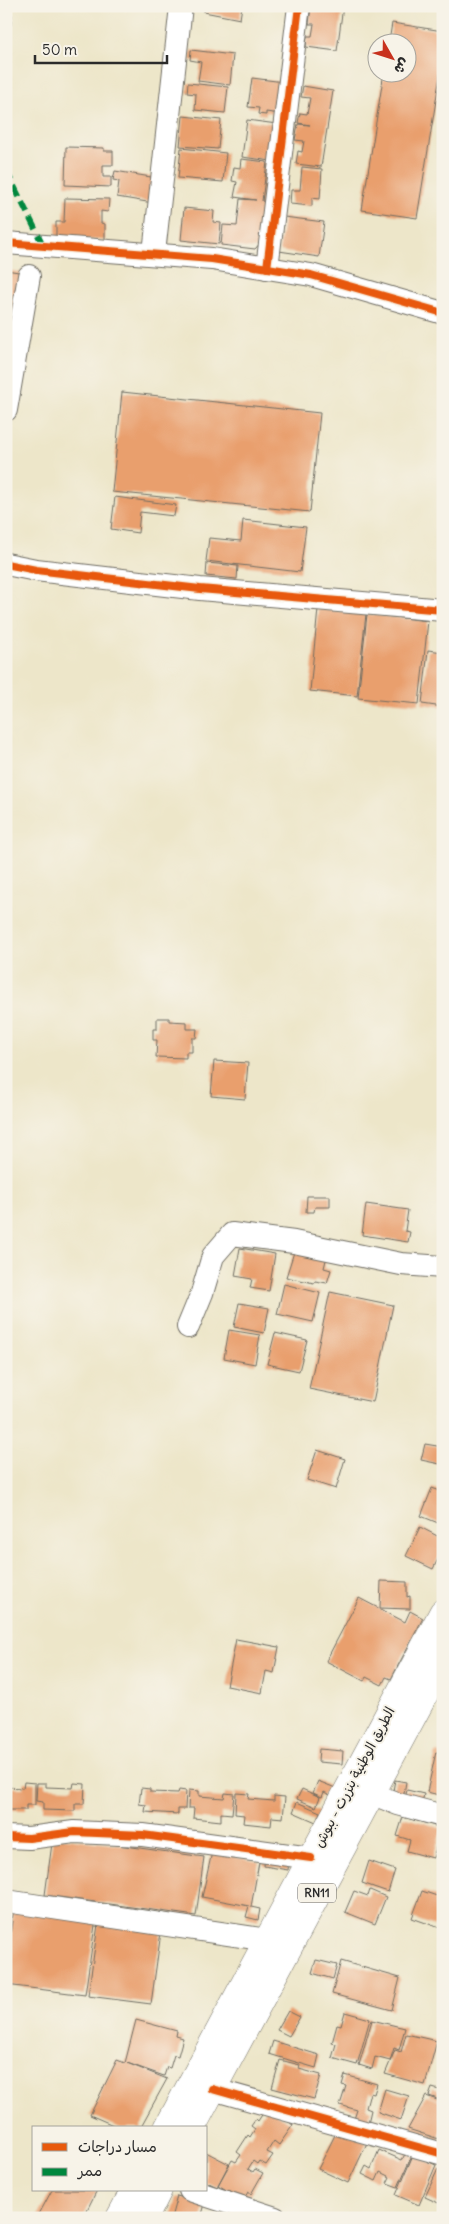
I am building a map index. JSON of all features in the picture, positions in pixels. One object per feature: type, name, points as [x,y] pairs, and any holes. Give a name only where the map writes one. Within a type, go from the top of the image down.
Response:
[{"type":"main road","name":"الطريق الوطنية بنزرت - ببوش","points":[[169,2126],[310,1858],[443,1613]]},
{"type":"main road","name":"الطريق الوطنية بنزرت - ببوش","points":[[192,2126],[443,1659]]},
{"type":"main road","points":[[120,2218],[134,2192]]},
{"type":"main road","points":[[144,2218],[157,2192]]},
{"type":"street","points":[[154,253],[181,6]]},
{"type":"street","points":[[267,268],[299,6]]},
{"type":"street","points":[[6,243],[212,259],[311,275],[443,313]]},
{"type":"street","points":[[6,410],[29,276]]},
{"type":"street","points":[[6,564],[36,570],[200,590],[443,610]]},
{"type":"street","points":[[188,1327],[202,1293],[213,1256],[232,1234],[294,1242],[401,1264],[443,1267]]},
{"type":"street","points":[[371,1793],[398,1804],[443,1816]]},
{"type":"street","points":[[6,1837],[29,1838],[74,1832],[143,1835],[310,1858]]},
{"type":"street","points":[[6,1901],[268,1940]]},
{"type":"street","points":[[212,2089],[443,2154]]},
{"type":"street","points":[[196,2192],[275,2218]]},
{"type":"building","points":[[205,6],[242,6],[240,19],[204,12]]},
{"type":"building","points":[[311,6],[343,6],[337,51],[306,47],[307,36],[312,36],[314,24],[309,24]]},
{"type":"building","points":[[6,15],[12,15],[7,53],[6,53]]},
{"type":"building","points":[[392,23],[443,31],[443,57],[417,218],[362,210],[382,82],[416,82],[416,32],[391,32]]},
{"type":"building","points":[[191,50],[233,55],[230,85],[198,81],[201,62],[190,60]]},
{"type":"building","points":[[252,78],[284,82],[280,114],[266,112],[266,115],[258,114],[259,108],[248,107]]},
{"type":"building","points":[[188,83],[228,87],[225,113],[195,110],[196,94],[187,93]]},
{"type":"building","points":[[303,86],[333,91],[321,167],[296,164],[298,151],[302,152],[304,141],[295,140],[298,124],[310,125],[298,123],[300,113],[307,114],[310,98],[301,97]]},
{"type":"building","points":[[183,116],[221,120],[218,149],[180,146]]},
{"type":"building","points":[[247,120],[277,124],[272,161],[242,157]]},
{"type":"building","points":[[66,147],[104,148],[104,151],[113,151],[113,165],[103,165],[103,177],[111,177],[111,187],[65,185]]},
{"type":"building","points":[[181,148],[226,153],[223,182],[178,178]]},
{"type":"building","points":[[241,159],[267,162],[262,201],[266,202],[262,241],[255,249],[221,245],[223,225],[237,226],[240,199],[256,200],[234,197],[237,182],[232,181],[234,167],[240,168]]},
{"type":"building","points":[[302,167],[322,169],[320,199],[312,198],[312,206],[290,204],[291,190],[300,190]]},
{"type":"building","points":[[115,171],[157,178],[153,203],[117,197],[119,181],[113,180]]},
{"type":"building","points":[[65,198],[109,199],[108,212],[101,211],[101,223],[105,224],[105,240],[56,239],[56,222],[64,222]]},
{"type":"building","points":[[184,208],[214,211],[213,222],[221,223],[219,244],[181,240]]},
{"type":"building","points":[[284,217],[324,222],[319,257],[279,251]]},
{"type":"building","points":[[6,270],[25,273],[6,374]]},
{"type":"building","points":[[122,392],[320,413],[310,512],[112,492]]},
{"type":"building","points":[[115,497],[176,505],[174,516],[140,512],[138,533],[111,529]]},
{"type":"building","points":[[243,520],[306,527],[300,572],[206,561],[209,538],[241,541]]},
{"type":"building","points":[[207,563],[238,566],[237,579],[206,576]]},
{"type":"building","points":[[318,609],[366,614],[357,696],[310,691]]},
{"type":"building","points":[[367,614],[428,621],[419,704],[358,698]]},
{"type":"building","points":[[428,650],[443,652],[443,707],[422,704]]},
{"type":"building","points":[[157,1018],[169,1018],[169,1021],[187,1022],[187,1029],[197,1029],[196,1038],[192,1038],[192,1052],[186,1052],[186,1058],[156,1057],[157,1040],[153,1040],[153,1029],[157,1029]]},
{"type":"building","points":[[214,1061],[248,1063],[245,1099],[211,1096]]},
{"type":"building","points":[[307,1196],[330,1196],[330,1207],[315,1207],[314,1212],[306,1212]]},
{"type":"building","points":[[366,1204],[408,1210],[405,1231],[410,1232],[408,1242],[362,1235]]},
{"type":"building","points":[[240,1248],[275,1254],[269,1291],[250,1288],[252,1279],[235,1276]]},
{"type":"building","points":[[295,1249],[327,1256],[324,1268],[331,1270],[327,1283],[315,1281],[314,1283],[286,1277]]},
{"type":"building","points":[[284,1284],[320,1293],[313,1322],[277,1314]]},
{"type":"building","points":[[330,1292],[393,1305],[373,1402],[309,1389]]},
{"type":"building","points":[[443,1294],[443,1307],[439,1305]]},
{"type":"building","points":[[239,1303],[269,1308],[264,1333],[234,1327]]},
{"type":"building","points":[[229,1330],[260,1335],[255,1364],[224,1358]]},
{"type":"building","points":[[275,1333],[307,1340],[299,1371],[267,1364]]},
{"type":"building","points":[[425,1444],[443,1447],[440,1464],[421,1460]]},
{"type":"building","points":[[317,1450],[345,1459],[336,1489],[307,1480]]},
{"type":"building","points":[[432,1488],[443,1492],[443,1525],[421,1516]]},
{"type":"building","points":[[420,1527],[443,1539],[443,1549],[433,1569],[406,1556]]},
{"type":"building","points":[[381,1581],[407,1582],[407,1597],[410,1596],[410,1609],[380,1608]]},
{"type":"building","points":[[359,1598],[405,1622],[410,1611],[423,1618],[391,1679],[386,1677],[382,1685],[366,1677],[364,1681],[326,1661]]},
{"type":"building","points":[[236,1639],[279,1647],[274,1673],[266,1671],[262,1693],[227,1686]]},
{"type":"building","points":[[319,1749],[343,1751],[342,1764],[318,1762]]},
{"type":"building","points":[[436,1752],[443,1753],[443,1796],[427,1792]]},
{"type":"building","points":[[395,1780],[406,1782],[403,1799],[392,1796]]},
{"type":"building","points":[[318,1781],[338,1789],[334,1797],[324,1792],[322,1797],[313,1793]]},
{"type":"building","points":[[24,1782],[35,1783],[35,1805],[26,1805],[26,1810],[6,1810],[6,1787],[23,1788]]},
{"type":"building","points":[[37,1783],[46,1783],[46,1787],[73,1788],[74,1783],[85,1784],[84,1804],[75,1804],[75,1811],[43,1810],[43,1802],[36,1801]]},
{"type":"building","points":[[141,1788],[150,1789],[150,1792],[178,1793],[179,1790],[186,1791],[185,1809],[178,1809],[178,1814],[145,1812],[146,1805],[139,1804]]},
{"type":"building","points":[[302,1789],[320,1797],[316,1807],[297,1799]]},
{"type":"building","points":[[189,1790],[199,1791],[199,1796],[224,1798],[225,1793],[234,1794],[232,1814],[221,1813],[221,1821],[193,1818],[194,1808],[188,1808]]},
{"type":"building","points":[[407,1790],[424,1794],[422,1803],[405,1799]]},
{"type":"building","points":[[236,1793],[249,1794],[248,1799],[274,1801],[274,1796],[285,1797],[283,1818],[272,1817],[271,1826],[243,1823],[244,1815],[235,1814]]},
{"type":"building","points":[[297,1802],[320,1812],[316,1822],[293,1812]]},
{"type":"building","points":[[403,1817],[442,1828],[433,1858],[407,1851],[410,1840],[397,1836]]},
{"type":"building","points":[[53,1836],[204,1857],[196,1916],[45,1895]]},
{"type":"building","points":[[212,1852],[259,1862],[251,1907],[260,1909],[258,1920],[246,1917],[249,1906],[202,1897]]},
{"type":"building","points":[[265,1856],[289,1860],[288,1870],[264,1866]]},
{"type":"building","points":[[369,1861],[395,1870],[388,1892],[362,1883]]},
{"type":"building","points":[[370,1890],[386,1897],[375,1924],[345,1912],[354,1891],[368,1896]]},
{"type":"building","points":[[422,1891],[443,1898],[443,1929],[412,1918]]},
{"type":"building","points":[[6,1905],[12,1906],[7,1941],[6,1941]]},
{"type":"building","points":[[14,1907],[96,1918],[85,1995],[6,1985],[6,1963]]},
{"type":"building","points":[[98,1924],[161,1932],[151,2004],[88,1996]]},
{"type":"building","points":[[316,1960],[337,1965],[333,1979],[312,1973]]},
{"type":"building","points":[[341,1961],[400,1978],[392,2010],[332,1994]]},
{"type":"building","points":[[288,2011],[300,2017],[289,2036],[277,2030]]},
{"type":"building","points":[[345,2012],[370,2019],[357,2065],[332,2058],[336,2044],[332,2043],[337,2025],[341,2026]]},
{"type":"building","points":[[136,2020],[177,2031],[176,2036],[183,2038],[178,2056],[174,2055],[170,2068],[167,2067],[164,2076],[127,2063],[167,2079],[141,2126],[115,2126],[90,2115],[117,2060],[125,2063]]},
{"type":"building","points":[[372,2020],[405,2028],[399,2050],[394,2048],[390,2061],[375,2057],[372,2069],[359,2065]]},
{"type":"building","points":[[406,2034],[437,2041],[425,2085],[385,2074],[395,2050],[401,2052]]},
{"type":"building","points":[[273,2041],[319,2055],[316,2068],[269,2054]]},
{"type":"building","points":[[280,2060],[300,2065],[299,2069],[321,2075],[314,2099],[272,2088]]},
{"type":"building","points":[[345,2075],[377,2084],[374,2094],[370,2093],[366,2108],[371,2110],[368,2123],[354,2119],[357,2110],[340,2105],[346,2086],[342,2085]]},
{"type":"building","points":[[432,2088],[443,2091],[443,2101],[429,2096]]},
{"type":"building","points":[[385,2089],[409,2096],[401,2120],[378,2112]]},
{"type":"building","points":[[426,2096],[443,2102],[443,2123],[439,2139],[408,2129]]},
{"type":"building","points":[[267,2107],[293,2125],[279,2145],[274,2141],[267,2152],[273,2155],[266,2165],[259,2161],[257,2164],[253,2161],[248,2169],[253,2172],[255,2169],[263,2173],[251,2194],[248,2192],[243,2200],[218,2185],[232,2160],[236,2162],[241,2155],[237,2152],[248,2135],[250,2137],[255,2129],[251,2126],[256,2119],[258,2121]]},
{"type":"building","points":[[338,2129],[367,2143],[348,2183],[318,2169]]},
{"type":"building","points":[[379,2150],[402,2160],[406,2152],[412,2155],[398,2187],[387,2183],[390,2177],[380,2172],[376,2181],[362,2174],[366,2166],[371,2169]]},
{"type":"building","points":[[208,2153],[229,2164],[217,2187],[209,2183],[208,2184]]},
{"type":"building","points":[[413,2155],[436,2165],[419,2205],[396,2195]]},
{"type":"building","points":[[438,2169],[443,2171],[443,2205],[425,2197]]},
{"type":"building","points":[[51,2192],[96,2192],[83,2218],[37,2218]]},
{"type":"building","points":[[177,2196],[205,2204],[201,2218],[171,2218]]},
{"type":"marked path","points":[[6,170],[44,247]]},
{"type":"cycle path","points":[[267,268],[299,6]]},
{"type":"cycle path","points":[[6,243],[212,259],[311,275],[443,313]]},
{"type":"cycle path","points":[[6,564],[36,570],[200,589],[443,610]]},
{"type":"cycle path","points":[[6,1837],[29,1838],[74,1832],[143,1835],[311,1858]]},
{"type":"cycle path","points":[[212,2089],[443,2154]]}]
